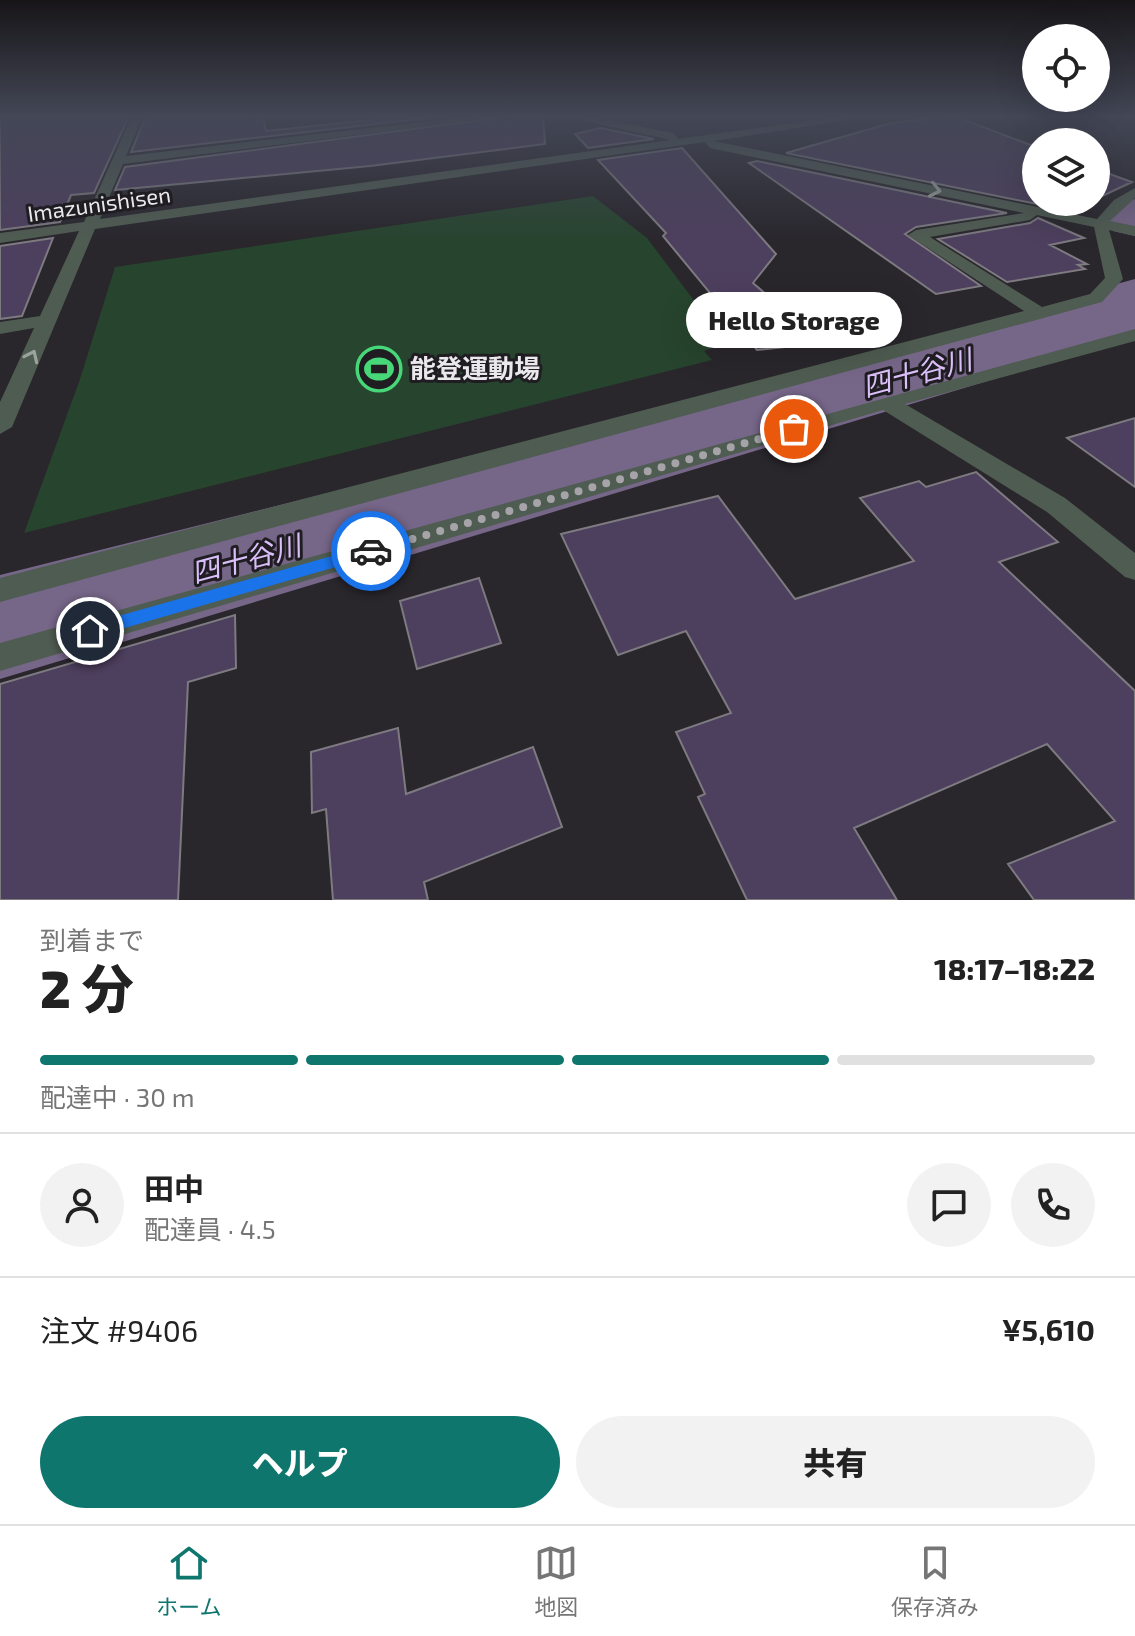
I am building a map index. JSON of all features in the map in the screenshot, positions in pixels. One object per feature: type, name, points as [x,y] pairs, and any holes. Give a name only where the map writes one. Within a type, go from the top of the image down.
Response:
[{"type":"street","points":[[0,427],[7,394],[48,320],[92,226],[118,158]]},
{"type":"street","points":[[117,161],[143,158]]},
{"type":"street","name":"Imazunishisen","points":[[0,238],[568,158]]},
{"type":"street","points":[[780,158],[1022,208]]},
{"type":"street","points":[[0,590],[1096,298],[1114,279],[1100,225],[1106,210],[1135,192]]},
{"type":"street","points":[[1027,216],[916,235],[1041,314]]},
{"type":"street","points":[[1058,216],[1135,231]]},
{"type":"street","points":[[0,328],[48,320]]},
{"type":"street","points":[[0,657],[886,402],[1135,335]]},
{"type":"street","points":[[886,402],[1056,505],[1135,569]]},
{"type":"green space","name":"能登運動場","points":[[593,196],[647,238],[726,343],[704,351],[712,360],[24,533],[80,379],[115,267]]},
{"type":"building","points":[[0,158],[110,158],[94,193],[71,195],[60,222],[0,230]]},
{"type":"building","points":[[193,158],[434,158],[115,190],[125,167]]},
{"type":"building","points":[[691,158],[776,254],[753,283],[823,343],[757,350],[663,236],[666,233],[598,160]]},
{"type":"building","points":[[811,158],[1022,158],[1022,201]]},
{"type":"building","points":[[757,161],[1007,213],[916,227],[905,234],[981,286],[936,294],[749,163]]},
{"type":"building","points":[[1110,174],[1132,182],[1110,192]]},
{"type":"building","points":[[1038,218],[1084,238],[1050,245],[1087,264],[1078,265],[1085,269],[1007,282],[938,239],[1030,223]]},
{"type":"building","points":[[53,238],[22,316],[0,319],[0,246]]},
{"type":"building","points":[[1135,418],[1135,487],[1067,438]]},
{"type":"building","points":[[976,472],[1058,542],[999,562],[1135,691],[1135,900],[1034,900],[1008,864],[1115,821],[1047,744],[854,828],[897,900],[747,900],[698,797],[705,794],[676,732],[731,713],[686,631],[618,655],[561,534],[718,496],[795,599],[914,561],[860,498],[919,481],[926,487]]},
{"type":"building","points":[[479,578],[501,643],[417,669],[400,601]]},
{"type":"building","points":[[235,615],[236,668],[188,682],[178,900],[0,900],[0,684]]},
{"type":"building","points":[[398,728],[406,794],[533,747],[562,827],[424,882],[428,900],[333,900],[326,809],[312,813],[311,752]]},
{"type":"waterway","name":"四十谷川","points":[[0,627],[1096,324],[1135,301]]},
{"type":"way so far","points":[[371,551],[794,429]]},
{"type":"place","name":"能登運動場","points":[[379,369]]},
{"type":"place","name":"Hello Storage","points":[[794,429]]},
{"type":"route","points":[[90,631],[371,551]]}]
